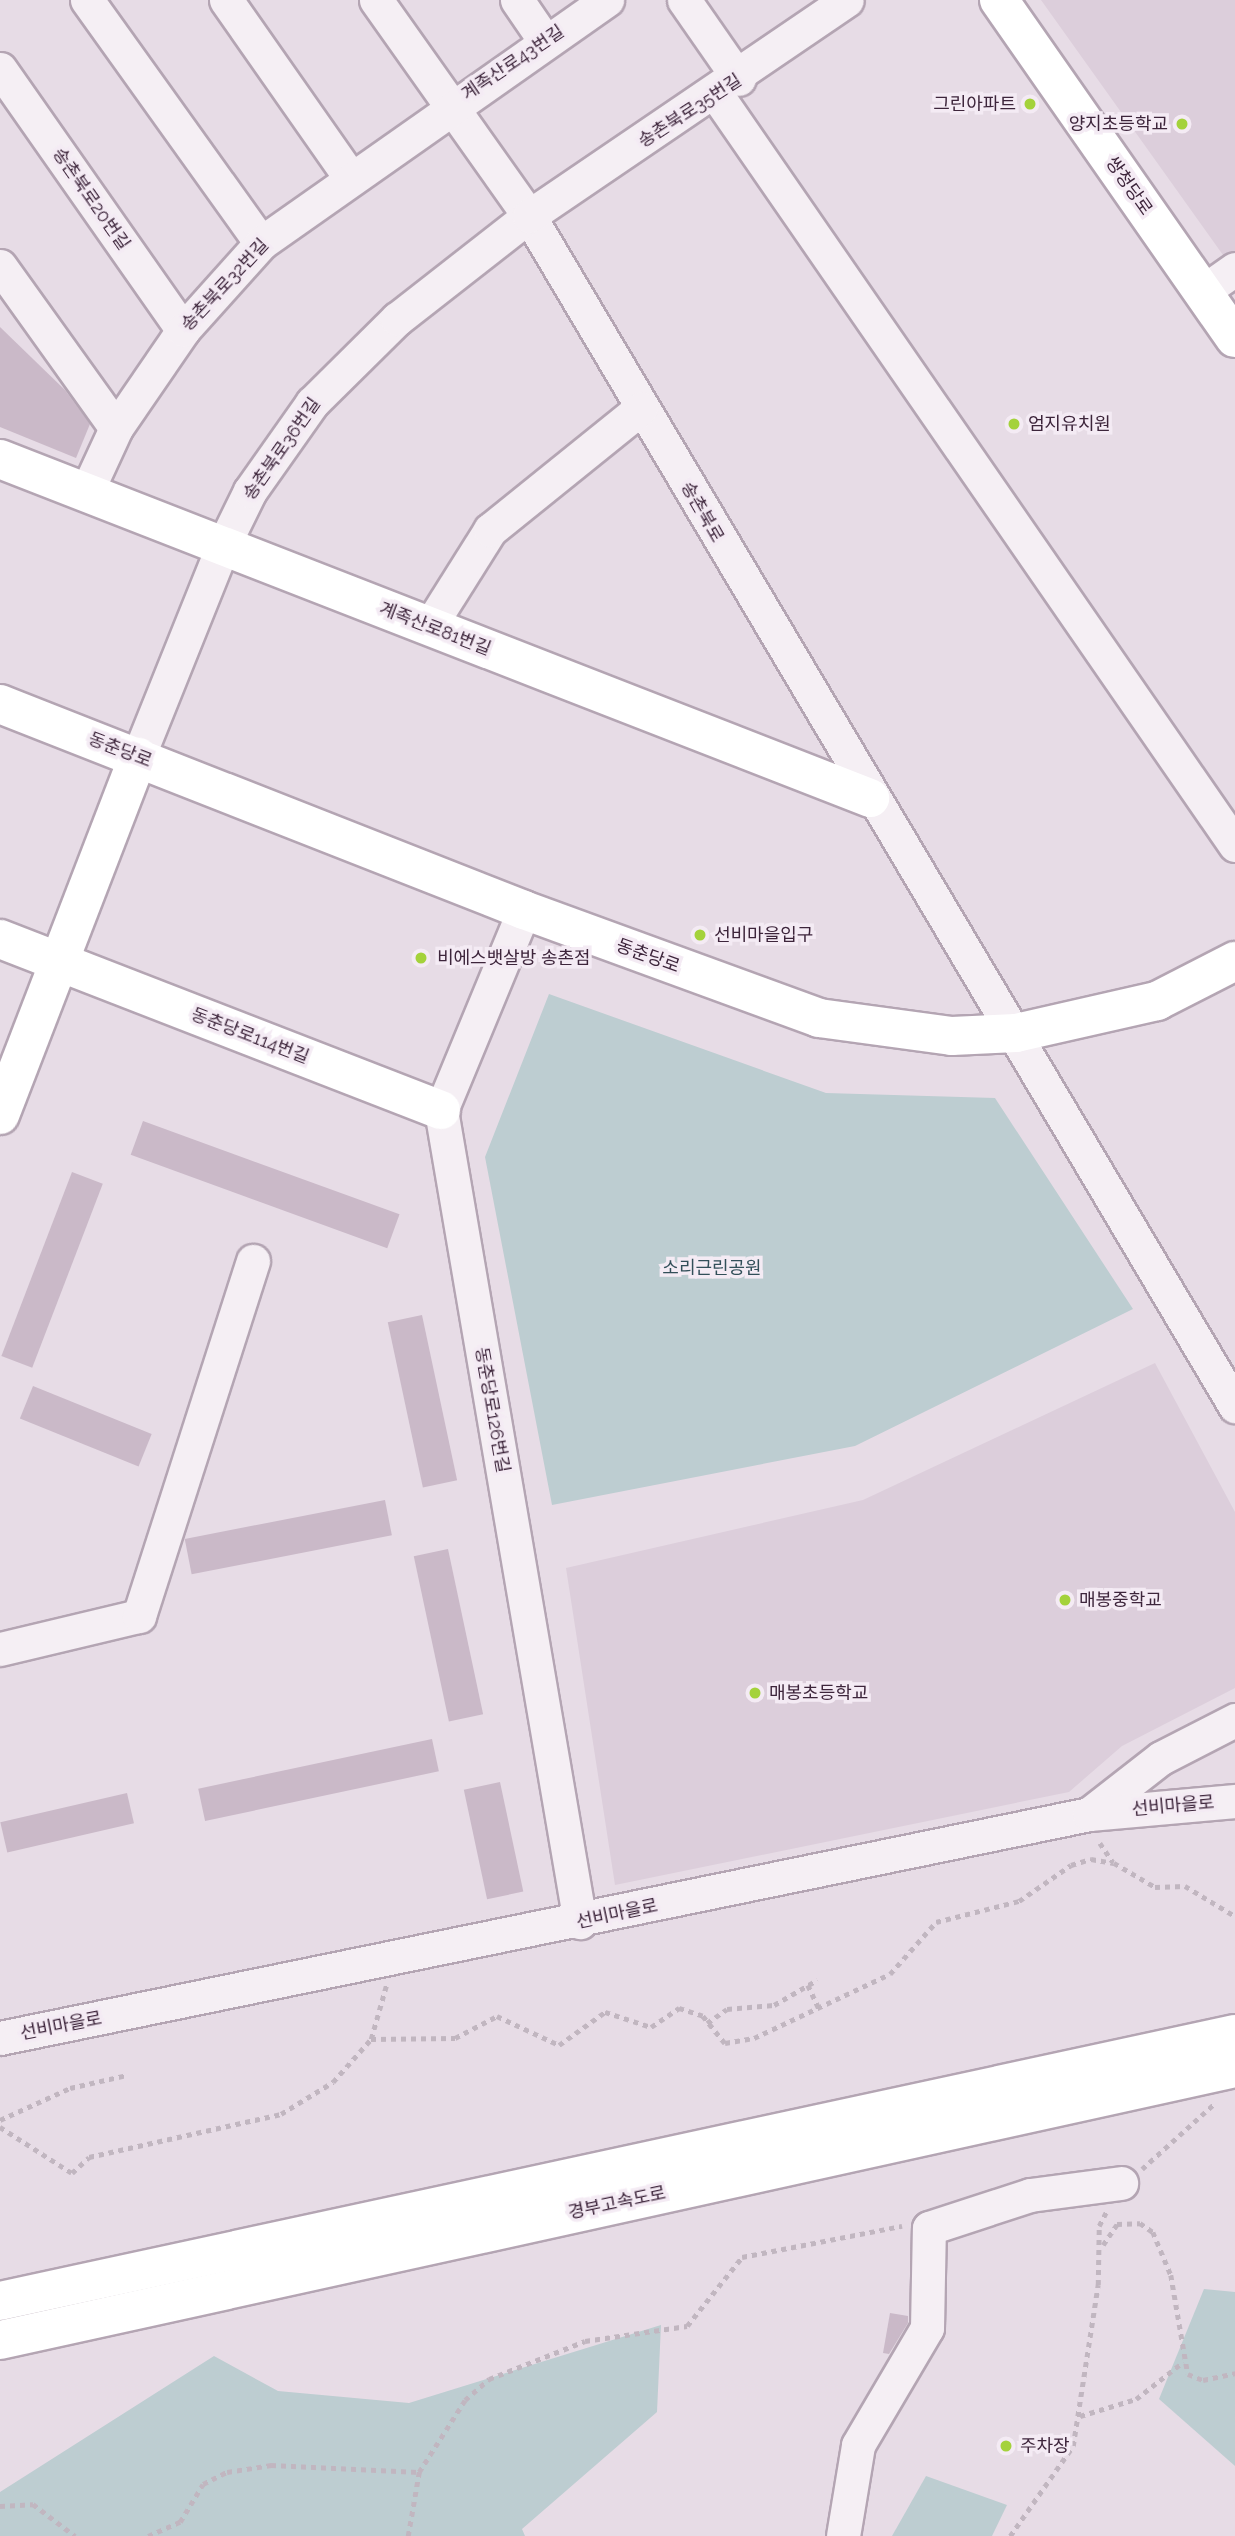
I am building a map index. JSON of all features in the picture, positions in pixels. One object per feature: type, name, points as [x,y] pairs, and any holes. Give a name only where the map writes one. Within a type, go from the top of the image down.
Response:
[{"type":"main road","name":"쌍청당로","points":[[999,0],[1235,338]]},
{"type":"main road","name":"계족산로81번길","points":[[0,459],[870,798]]},
{"type":"main road","name":"동춘당로","points":[[0,704],[524,910],[819,1017],[952,1036],[1016,1033],[1157,1001],[1235,961]]},
{"type":"main road","points":[[0,1115],[138,757]]},
{"type":"main road","name":"동춘당로114번길","points":[[0,939],[441,1110]]},
{"type":"main road","name":"경부고속도로","points":[[0,2301],[1235,2034]]},
{"type":"main road","name":"경부고속도로","points":[[0,2340],[1235,2068]]},
{"type":"street","points":[[87,0],[261,243]]},
{"type":"street","points":[[226,0],[350,177]]},
{"type":"street","name":"송촌북로","points":[[376,0],[454,102],[529,216],[870,798],[1016,1033],[1235,1406]]},
{"type":"street","points":[[517,0],[545,41]]},
{"type":"street","name":"계족산로43번길","points":[[454,102],[607,0]]},
{"type":"street","points":[[684,0],[727,87],[1235,845]]},
{"type":"street","name":"송촌북로35번길","points":[[529,216],[727,87],[847,0]]},
{"type":"street","name":"송촌북로20번길","points":[[0,69],[183,330]]},
{"type":"street","name":"송촌북로32번길","points":[[86,493],[116,428],[183,330],[261,243],[454,102]]},
{"type":"street","name":"송촌북로36번길","points":[[138,757],[223,546],[250,491],[312,402],[397,318],[529,216]]},
{"type":"street","points":[[0,266],[116,428]]},
{"type":"street","points":[[1202,292],[1235,269]]},
{"type":"street","points":[[429,626],[491,530],[641,408]]},
{"type":"street","points":[[441,1110],[524,910]]},
{"type":"street","name":"동춘당로126번길","points":[[441,1110],[580,1922]]},
{"type":"street","points":[[0,1649],[139,1616],[253,1261]]},
{"type":"street","points":[[1094,1828],[1161,1758],[1235,1720]]},
{"type":"street","name":"선비마을로","points":[[0,2038],[580,1922],[1235,1801]]},
{"type":"street","points":[[842,2536],[858,2445],[927,2328],[929,2228],[1030,2194],[1121,2183]]},
{"type":"path","points":[[1094,1828],[1114,1863],[1155,1887],[1185,1885],[1209,1896],[1235,1916]]},
{"type":"path","points":[[371,2039],[455,2038],[497,2015],[559,2045],[605,2012],[651,2027],[687,2009],[708,2023],[725,2043],[754,2038],[890,1974],[936,1922],[1019,1900],[1071,1865],[1114,1863]]},
{"type":"path","points":[[0,2127],[72,2173],[89,2157],[281,2114],[333,2082],[371,2039],[389,1978]]},
{"type":"path","points":[[708,2023],[727,2009],[774,2005],[817,1980]]},
{"type":"path","points":[[808,1986],[818,2009]]},
{"type":"path","points":[[0,2120],[70,2088],[127,2075]]},
{"type":"path","points":[[1010,2536],[1073,2446],[1080,2416],[1102,2246],[1099,2225],[1121,2183],[1215,2103]]},
{"type":"path","points":[[408,2536],[419,2472],[477,2386],[585,2341],[687,2326],[742,2256],[918,2222],[929,2228]]},
{"type":"path","points":[[1102,2246],[1116,2224],[1140,2223],[1153,2232],[1171,2275],[1183,2362],[1203,2381],[1235,2372]]},
{"type":"path","points":[[1080,2416],[1136,2399],[1183,2362]]},
{"type":"path","points":[[148,2536],[180,2522],[203,2484],[227,2472],[271,2465],[419,2472]]},
{"type":"path","points":[[0,2506],[33,2504],[75,2536]]},
{"type":"shaded area","name":"양지초등학교","points":[[1041,0],[1235,0],[1235,272],[1223,255]]},
{"type":"shaded area","points":[[1155,1363],[1235,1512],[1235,1688],[1122,1746],[1069,1792],[615,1885],[566,1568],[863,1500]]},
{"type":"green space","name":"소리근린공원","points":[[549,994],[826,1093],[995,1098],[1133,1309],[855,1446],[552,1505],[485,1157]]},
{"type":"green space","points":[[1204,2289],[1235,2292],[1235,2466],[1159,2399]]},
{"type":"green space","points":[[661,2325],[657,2412],[522,2529],[525,2536],[0,2536],[0,2492],[214,2356],[278,2391],[409,2403]]},
{"type":"green space","points":[[926,2476],[1007,2505],[992,2536],[892,2536]]},
{"type":"building","points":[[0,327],[65,390],[90,424],[76,458],[0,427]]},
{"type":"building","points":[[143,1121],[400,1214],[387,1248],[131,1155]]},
{"type":"building","points":[[72,1172],[103,1184],[32,1368],[1,1356]]},
{"type":"building","points":[[422,1315],[457,1480],[423,1488],[388,1322]]},
{"type":"building","points":[[33,1386],[152,1434],[139,1466],[20,1418]]},
{"type":"building","points":[[385,1500],[392,1535],[192,1574],[185,1539]]},
{"type":"building","points":[[448,1549],[483,1714],[449,1722],[414,1556]]},
{"type":"building","points":[[432,1739],[439,1771],[205,1821],[198,1789]]},
{"type":"building","points":[[500,1782],[523,1892],[487,1899],[464,1790]]},
{"type":"building","points":[[127,1793],[134,1823],[7,1852],[0,1822]]},
{"type":"building","points":[[890,2313],[908,2316],[908,2323],[889,2354],[883,2353]]},
{"type":"place","name":"그린아파트","points":[[1030,104]]},
{"type":"place","name":"양지초등학교","points":[[1182,124]]},
{"type":"place","name":"엄지유치원","points":[[1014,424]]},
{"type":"place","name":"선비마을입구","points":[[700,935]]},
{"type":"place","name":"비에스뱃살방 송촌점","points":[[421,958]]},
{"type":"place","name":"매봉중학교","points":[[1065,1600]]},
{"type":"place","name":"매봉초등학교","points":[[755,1693]]},
{"type":"place","name":"주차장","points":[[1006,2446]]}]
